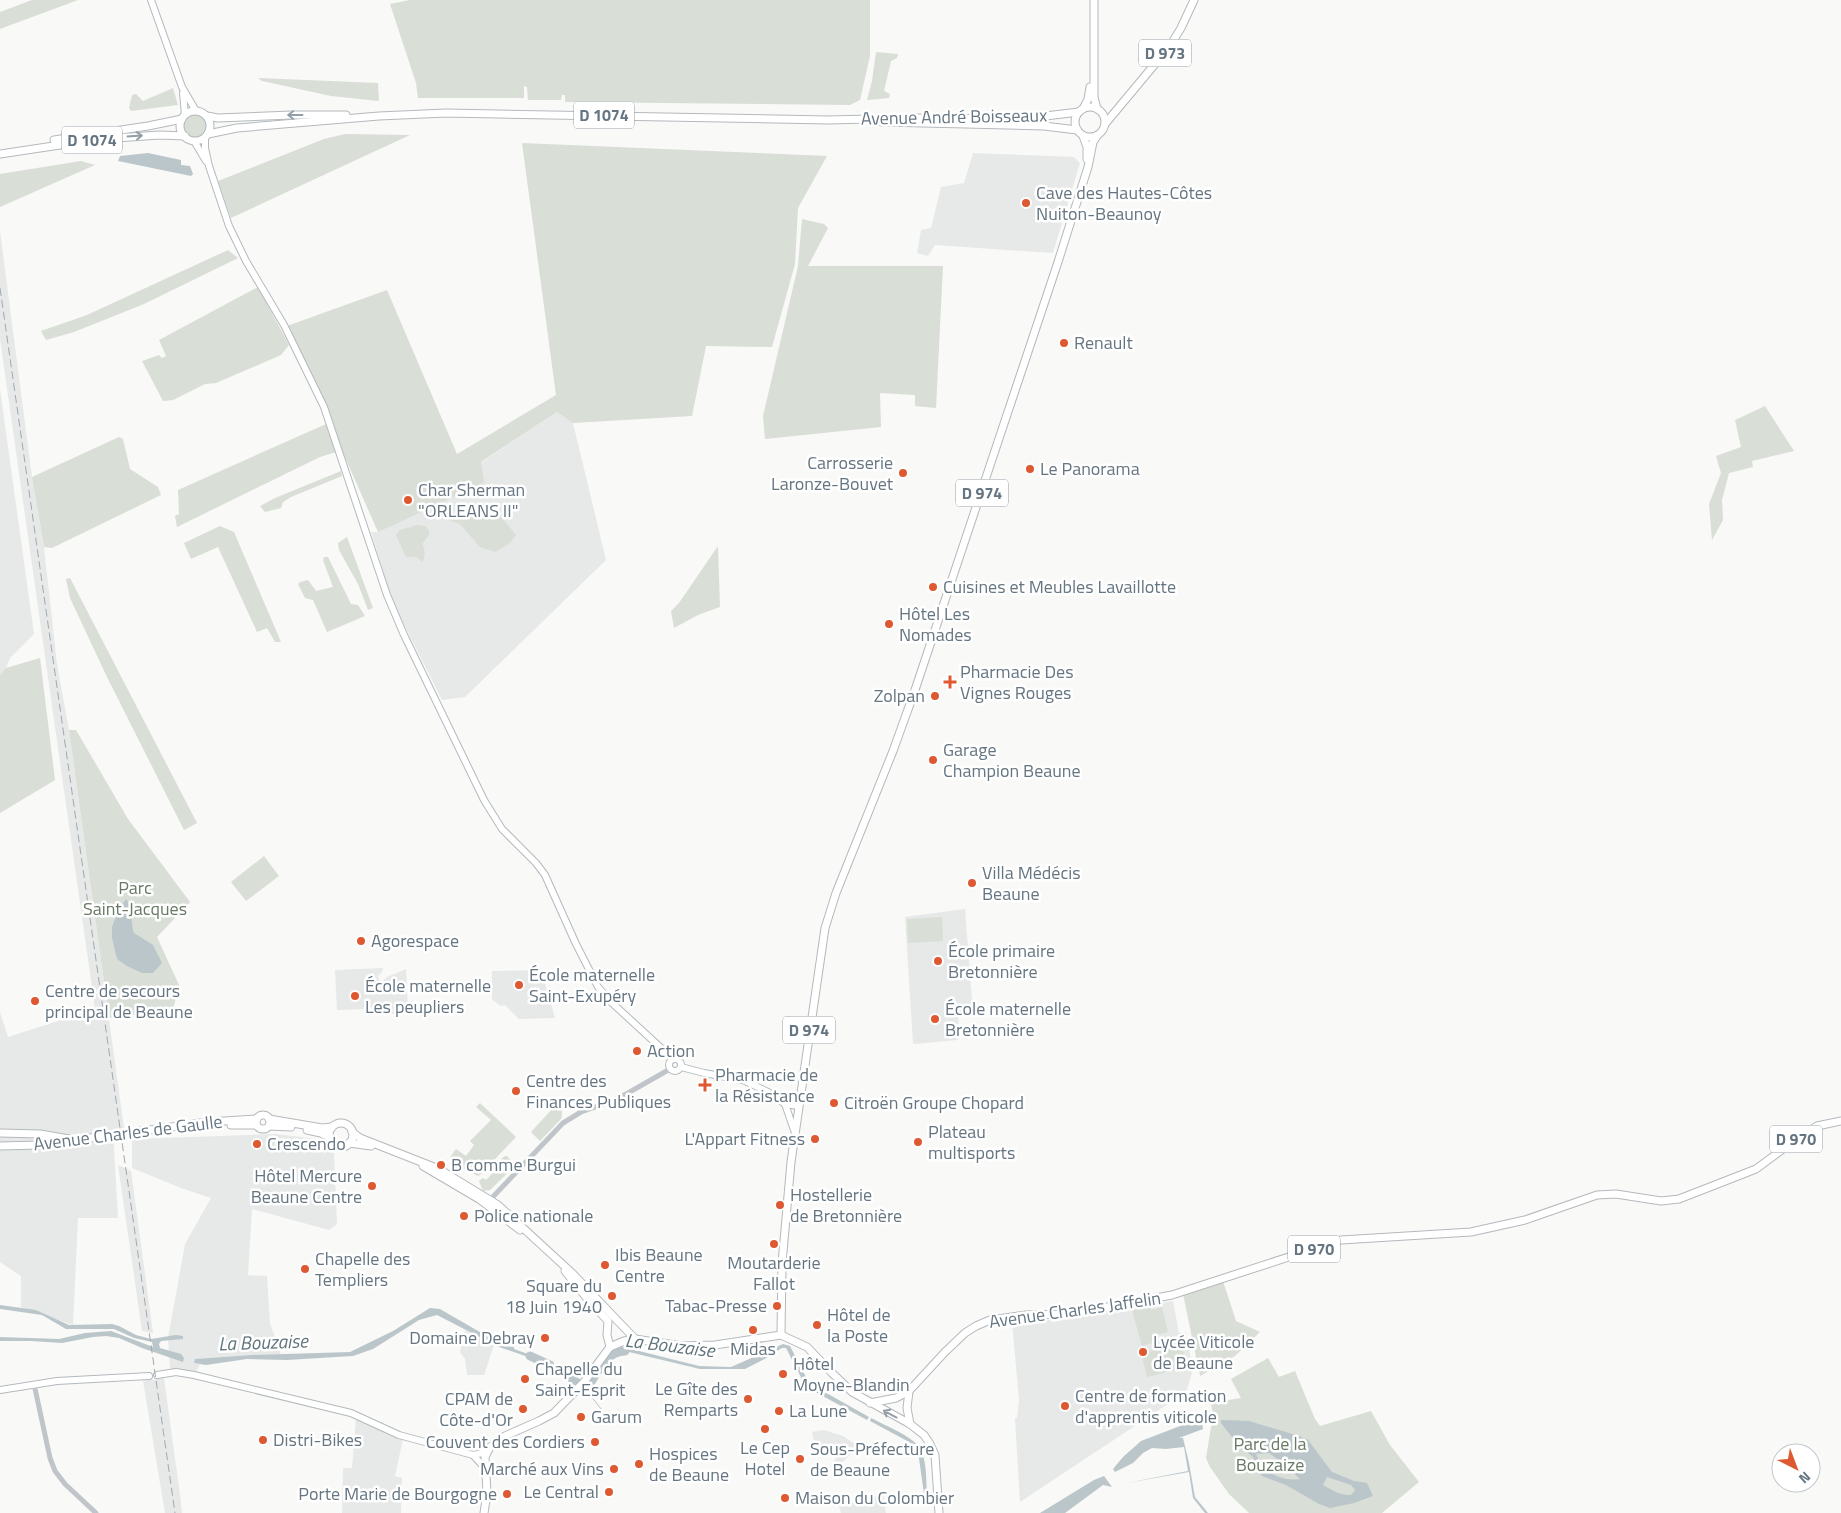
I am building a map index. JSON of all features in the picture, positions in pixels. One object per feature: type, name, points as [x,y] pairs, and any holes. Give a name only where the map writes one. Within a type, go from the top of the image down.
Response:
[{"type":"main road","points":[[151,0],[182,87],[196,111],[206,116],[210,124],[205,148],[208,166]]},
{"type":"main road","points":[[1094,0],[1094,64],[1094,97],[1104,117],[1105,124],[1103,131],[1096,136],[1090,137],[1080,133],[1075,121],[1089,95],[1094,64]]},
{"type":"main road","name":"D 973","points":[[1105,124],[1174,40],[1194,0]]},
{"type":"main road","points":[[182,87],[184,117],[180,126],[184,136],[194,141],[208,166],[238,246],[284,325],[324,407],[387,595],[495,820],[545,874],[582,958],[598,988],[673,1060],[679,1060],[681,1067]]},
{"type":"main road","name":"D 973","points":[[1099,110],[1116,107],[1126,99]]},
{"type":"main road","points":[[1081,110],[1090,107],[1099,110]]},
{"type":"main road","name":"Avenue André Boisseaux","points":[[206,116],[218,118],[292,115],[379,116],[482,113],[828,120],[906,118],[1020,119],[1081,110]]},
{"type":"main road","points":[[184,117],[196,111]]},
{"type":"main road","name":"Avenue André Boisseaux","points":[[207,136],[237,128],[379,116]]},
{"type":"main road","name":"D 1074","points":[[184,117],[148,126],[69,137],[0,154],[92,140],[155,135],[184,136]]},
{"type":"main road","name":"Avenue André Boisseaux","points":[[828,120],[1044,126],[1080,133]]},
{"type":"main road","name":"D 974","points":[[1080,133],[1087,146],[1085,176]]},
{"type":"main road","points":[[194,141],[207,136]]},
{"type":"main road","name":"D 974","points":[[781,1335],[782,1263],[794,1130],[812,1006],[829,913],[915,690],[1058,262],[1096,136]]},
{"type":"main road","points":[[673,1060],[670,1063],[670,1069],[676,1071],[681,1067]]},
{"type":"main road","points":[[681,1067],[704,1074],[743,1080],[768,1092],[785,1104],[798,1106]]},
{"type":"main road","points":[[785,1104],[794,1130]]},
{"type":"main road","name":"Avenue Charles de Gaulle","points":[[0,1148],[101,1141],[208,1126],[256,1122],[263,1115],[269,1122],[277,1126],[310,1130],[329,1138]]},
{"type":"main road","name":"Avenue Charles Jaffelin","points":[[909,1392],[942,1355],[965,1333],[990,1320],[1026,1315],[1070,1314],[1172,1295],[1341,1240],[1471,1232],[1525,1220],[1597,1195],[1616,1194],[1661,1202],[1679,1199],[1756,1169],[1817,1126],[1841,1120]]},
{"type":"main road","name":"Avenue Charles de Gaulle","points":[[0,1148],[39,1145],[201,1123],[256,1122],[263,1130],[269,1122]]},
{"type":"main road","name":"Avenue Charles de Gaulle","points":[[269,1122],[322,1128],[332,1127]]},
{"type":"main road","points":[[352,1132],[349,1143],[344,1146],[336,1146],[331,1143],[329,1138],[332,1127],[342,1123],[360,1138],[439,1168],[523,1227],[572,1273],[635,1339]]},
{"type":"main road","points":[[0,1133],[40,1134],[79,1140]]},
{"type":"main road","points":[[349,1143],[371,1146],[423,1166],[488,1202],[554,1260],[608,1321],[607,1335],[610,1347]]},
{"type":"main road","points":[[484,1513],[487,1493],[485,1468],[487,1452],[498,1439],[551,1414],[576,1392],[610,1347],[635,1339],[682,1346],[716,1345],[781,1335],[808,1346],[844,1385],[870,1403],[910,1424],[924,1435],[932,1447],[936,1462],[939,1513]]},
{"type":"main road","points":[[157,1375],[176,1372],[185,1374],[351,1413],[399,1435],[472,1455],[487,1452]]},
{"type":"main road","points":[[0,1390],[34,1384],[149,1376]]},
{"type":"main road","points":[[870,1403],[896,1398],[909,1392]]},
{"type":"main road","points":[[909,1392],[907,1408],[910,1424]]},
{"type":"main road","points":[[472,1455],[485,1468]]},
{"type":"street","points":[[488,1202],[563,1123],[581,1112],[616,1099],[670,1069]]},
{"type":"street","points":[[34,1384],[50,1458],[55,1471],[71,1490],[96,1513]]},
{"type":"shaded area","points":[[148,153],[181,160],[181,165],[190,166],[193,174],[191,176],[118,161],[120,156]]},
{"type":"shaded area","points":[[973,153],[1074,157],[1080,163],[1053,253],[935,245],[928,256],[917,253],[921,230],[931,228],[941,187],[964,183]]},
{"type":"shaded area","points":[[0,231],[32,477],[44,547],[57,664],[69,730],[124,1128],[113,1131],[118,1218],[78,1218],[73,1325],[21,1307],[21,1276],[0,1262],[0,1012],[8,1037],[95,1009],[0,339]]},
{"type":"shaded area","points":[[0,389],[34,634],[10,658],[6,668],[0,675]]},
{"type":"shaded area","points":[[557,412],[573,423],[606,560],[465,697],[442,700],[393,603],[371,532],[378,532]]},
{"type":"shaded area","points":[[126,899],[134,933],[153,945],[162,963],[153,973],[142,973],[117,959],[112,938],[112,927],[118,911]]},
{"type":"shaded area","name":"École primaire Bretonnière","points":[[965,909],[973,1012],[958,1014],[960,1038],[957,1040],[915,1044],[913,1043],[905,917]]},
{"type":"shaded area","points":[[383,968],[378,976],[379,980],[383,981],[387,977],[406,969],[408,1011],[400,1011],[398,1014],[375,1014],[375,1006],[369,1009],[337,1010],[335,970]]},
{"type":"shaded area","name":"École maternelle Saint-Exupéry","points":[[541,970],[555,1018],[519,1019],[505,1005],[500,1006],[492,999],[492,971]]},
{"type":"shaded area","points":[[276,1134],[317,1139],[334,1152],[337,1224],[329,1230],[252,1209],[248,1275],[267,1276],[270,1323],[281,1355],[195,1359],[194,1363],[200,1364],[196,1373],[170,1369],[168,1338],[185,1244],[211,1198],[132,1168],[132,1139]]},
{"type":"shaded area","points":[[118,1165],[131,1171],[153,1333],[142,1331]]},
{"type":"shaded area","points":[[1173,1301],[1179,1333],[1186,1332],[1193,1370],[1186,1392],[1020,1502],[1015,1418],[1017,1418],[1019,1400],[1012,1322],[1071,1319]]},
{"type":"shaded area","points":[[0,1305],[36,1310],[69,1325],[112,1324],[136,1335],[151,1339],[176,1335],[183,1336],[183,1339],[161,1341],[159,1344],[160,1348],[181,1354],[184,1358],[183,1362],[119,1338],[106,1336],[62,1343],[0,1341],[0,1337],[59,1339],[85,1333],[111,1331],[153,1347],[152,1342],[134,1338],[114,1329],[66,1329],[42,1315],[0,1309]]},
{"type":"shaded area","points":[[430,1308],[440,1309],[504,1346],[514,1347],[514,1349],[539,1358],[540,1361],[499,1347],[437,1315],[419,1320],[373,1349],[353,1356],[287,1360],[247,1359],[206,1365],[194,1363],[195,1359],[251,1355],[350,1352],[393,1331]]},
{"type":"shaded area","points":[[465,1330],[494,1345],[484,1375],[467,1375],[465,1359],[460,1352]]},
{"type":"shaded area","points":[[783,1344],[790,1346],[806,1377],[814,1386],[869,1417],[867,1420],[806,1387],[786,1348],[782,1348],[745,1369],[700,1369],[629,1352],[616,1353],[614,1351],[631,1349],[699,1366],[731,1367]]},
{"type":"shaded area","points":[[164,1378],[182,1513],[165,1513],[143,1381]]},
{"type":"shaded area","points":[[356,1418],[396,1438],[403,1439],[395,1476],[402,1478],[401,1513],[342,1513],[343,1468],[352,1468]]},
{"type":"shaded area","points":[[871,1418],[906,1436],[918,1445],[924,1461],[927,1494],[924,1494],[918,1451],[911,1443],[870,1421]]},
{"type":"shaded area","points":[[1201,1418],[1203,1429],[1179,1438],[1183,1438],[1195,1497],[1208,1513],[1205,1513],[1193,1498],[1189,1472],[1127,1483],[1188,1471],[1184,1447],[1152,1448],[1143,1453],[1133,1463],[1115,1472],[1113,1469],[1141,1441]]},
{"type":"shaded area","points":[[1221,1420],[1249,1421],[1308,1440],[1332,1472],[1354,1481],[1367,1483],[1373,1496],[1354,1503],[1330,1508],[1319,1504],[1286,1485],[1262,1476],[1257,1469],[1253,1457],[1239,1446],[1221,1423]],"holes":[[[1269,1453],[1283,1463],[1300,1479],[1286,1479],[1268,1471],[1256,1454]],[[1327,1477],[1351,1485],[1355,1490],[1351,1495],[1333,1491],[1323,1485]]]},
{"type":"shaded area","points":[[824,1430],[843,1436],[858,1446],[835,1470],[831,1467],[836,1458],[832,1452],[819,1453],[817,1441],[814,1441],[812,1432]]},
{"type":"shaded area","points":[[1104,1476],[1112,1487],[1103,1485],[1065,1513],[1040,1513],[1094,1480]]},
{"type":"shaded area","points":[[883,1494],[886,1513],[841,1513],[839,1506]]},
{"type":"green space","points":[[32,0],[78,0],[0,29],[0,12]]},
{"type":"green space","points":[[410,0],[870,0],[870,56],[860,100],[850,105],[565,102],[565,95],[562,95],[561,100],[528,100],[527,87],[524,86],[524,98],[418,98],[416,83],[390,4]]},
{"type":"green space","points":[[876,52],[898,54],[897,58],[891,61],[884,91],[890,94],[889,98],[867,100],[872,81]]},
{"type":"green space","points":[[258,78],[378,83],[379,101],[331,96],[262,81]]},
{"type":"green space","points":[[173,88],[178,105],[131,111],[129,108],[132,95],[136,94],[143,101]]},
{"type":"green space","points":[[195,115],[203,118],[206,126],[203,134],[195,137],[187,134],[184,126],[187,118]]},
{"type":"green space","points":[[345,134],[410,135],[231,218],[218,181],[324,139]]},
{"type":"green space","points":[[522,143],[827,156],[798,208],[795,264],[772,347],[706,346],[692,416],[573,423],[557,412],[481,462],[484,483],[378,532],[287,326],[387,290],[457,454],[556,395]]},
{"type":"green space","points":[[81,161],[95,165],[0,207],[0,174]]},
{"type":"green space","points":[[802,219],[824,224],[828,228],[808,266],[943,266],[936,408],[915,406],[915,395],[880,393],[881,427],[765,439],[763,416],[798,266]]},
{"type":"green space","points":[[228,250],[238,258],[144,304],[74,332],[46,340],[41,331],[87,315]]},
{"type":"green space","points":[[258,287],[289,345],[281,355],[216,383],[205,384],[173,400],[163,401],[142,361],[159,355],[162,358],[166,356],[159,340]]},
{"type":"green space","points":[[1765,406],[1794,451],[1752,461],[1753,467],[1729,473],[1722,500],[1723,520],[1712,540],[1709,504],[1721,473],[1716,456],[1741,447],[1735,420]]},
{"type":"green space","points":[[326,424],[336,452],[320,457],[177,527],[175,516],[179,514],[178,490]]},
{"type":"green space","points":[[119,437],[123,439],[130,469],[158,487],[161,495],[52,548],[44,547],[32,477]]},
{"type":"green space","points":[[341,471],[342,476],[291,497],[283,502],[281,508],[265,512],[260,506],[275,498]]},
{"type":"green space","points":[[487,504],[494,508],[516,535],[509,544],[495,552],[480,547],[460,524],[447,519]]},
{"type":"green space","points":[[417,525],[425,526],[429,530],[429,535],[422,544],[425,553],[422,562],[417,558],[406,557],[396,535],[400,530]]},
{"type":"green space","points":[[220,526],[234,532],[281,642],[275,642],[267,628],[257,632],[218,547],[191,559],[184,543]]},
{"type":"green space","points":[[347,537],[373,608],[368,610],[358,584],[339,550],[338,543]]},
{"type":"green space","points":[[718,546],[720,607],[698,615],[674,628],[671,611],[679,603]]},
{"type":"green space","points":[[324,557],[328,557],[351,604],[358,605],[365,616],[327,632],[313,600],[305,598],[298,584],[308,580],[316,591],[333,587],[323,560]]},
{"type":"green space","points":[[70,578],[197,823],[184,830],[107,677],[70,598],[66,579]]},
{"type":"green space","points":[[40,658],[55,780],[0,813],[0,675],[6,668]]},
{"type":"green space","name":"Parc Saint-Jacques","points":[[69,730],[76,730],[128,819],[190,902],[157,937],[179,985],[173,1010],[109,1018]]},
{"type":"green space","points":[[264,856],[279,876],[246,901],[231,882]]},
{"type":"green space","points":[[942,917],[943,941],[908,943],[907,919]]},
{"type":"green space","points":[[553,1096],[560,1107],[562,1116],[540,1141],[531,1132],[555,1106]]},
{"type":"green space","points":[[480,1103],[516,1137],[478,1176],[462,1168],[464,1164],[450,1157],[456,1149],[466,1156],[474,1145],[470,1141],[491,1120],[476,1107]]},
{"type":"green space","points":[[505,1156],[515,1166],[490,1190],[483,1191],[479,1181],[483,1178],[486,1180],[504,1162],[501,1159]]},
{"type":"green space","points":[[1223,1281],[1236,1321],[1260,1332],[1235,1356],[1200,1376],[1183,1294]]},
{"type":"green space","points":[[1149,1305],[1151,1310],[1162,1307],[1168,1332],[1157,1335],[1159,1341],[1142,1346],[1132,1310]]},
{"type":"green space","points":[[1181,1343],[1187,1367],[1147,1377],[1141,1353]]},
{"type":"green space","name":"Parc de la Bouzaize","points":[[1268,1358],[1279,1377],[1295,1371],[1315,1419],[1320,1426],[1371,1411],[1390,1445],[1419,1482],[1382,1513],[1249,1513],[1229,1494],[1206,1458],[1213,1415],[1211,1403],[1241,1398],[1231,1379]]},
{"type":"waterway","name":"La Bouzaise","points":[[560,1369],[586,1390],[597,1371],[607,1359],[618,1352],[625,1351]]},
{"type":"waterway","name":"La Bouzaise","points":[[530,1356],[550,1365]]},
{"type":"waterway","points":[[586,1390],[602,1410]]},
{"type":"railway","points":[[0,288],[175,1513]]},
{"type":"place","name":"Cave des Hautes-Côtes Nuiton-Beaunoy","points":[[1026,203]]},
{"type":"place","name":"Renault","points":[[1064,343]]},
{"type":"place","name":"Le Panorama","points":[[1030,469]]},
{"type":"place","name":"Carrosserie Laronze-Bouvet","points":[[903,473]]},
{"type":"place","name":"Char Sherman \"ORLEANS II\"","points":[[408,500]]},
{"type":"place","name":"Cuisines et Meubles Lavaillotte","points":[[933,587]]},
{"type":"place","name":"Hôtel Les Nomades","points":[[889,624]]},
{"type":"place","name":"Pharmacie Des Vignes Rouges","points":[[950,682]]},
{"type":"place","name":"Zolpan","points":[[935,696]]},
{"type":"place","name":"Garage Champion Beaune","points":[[933,760]]},
{"type":"place","name":"Villa Médécis Beaune","points":[[972,883]]},
{"type":"place","name":"Agorespace","points":[[361,941]]},
{"type":"place","name":"École primaire Bretonnière","points":[[938,961]]},
{"type":"place","name":"École maternelle Saint-Exupéry","points":[[519,985]]},
{"type":"place","name":"École maternelle Les peupliers","points":[[355,996]]},
{"type":"place","name":"Centre de secours principal de Beaune","points":[[35,1001]]},
{"type":"place","name":"École maternelle Bretonnière","points":[[935,1019]]},
{"type":"place","name":"Action","points":[[637,1051]]},
{"type":"place","name":"Pharmacie de la Résistance","points":[[705,1085]]},
{"type":"place","name":"Centre des Finances Publiques","points":[[516,1091]]},
{"type":"place","name":"Citroën Groupe Chopard","points":[[834,1103]]},
{"type":"place","name":"L'Appart Fitness","points":[[815,1139]]},
{"type":"place","name":"Plateau multisports","points":[[918,1142]]},
{"type":"place","name":"Crescendo","points":[[257,1144]]},
{"type":"place","name":"B comme Burgui","points":[[441,1165]]},
{"type":"place","name":"Hôtel Mercure Beaune Centre","points":[[372,1186]]},
{"type":"place","name":"Hostellerie de Bretonnière","points":[[780,1205]]},
{"type":"place","name":"Police nationale","points":[[464,1216]]},
{"type":"place","name":"Moutarderie Fallot","points":[[774,1244]]},
{"type":"place","name":"Ibis Beaune Centre","points":[[605,1265]]},
{"type":"place","name":"Chapelle des Templiers","points":[[305,1269]]},
{"type":"place","name":"Square du 18 Juin 1940","points":[[612,1296]]},
{"type":"place","name":"Tabac-Presse","points":[[777,1306]]},
{"type":"place","name":"Hôtel de la Poste","points":[[817,1325]]},
{"type":"place","name":"Midas","points":[[753,1330]]},
{"type":"place","name":"Domaine Debray","points":[[545,1338]]},
{"type":"place","name":"Lycée Viticole de Beaune","points":[[1143,1352]]},
{"type":"place","name":"Hôtel Moyne-Blandin","points":[[783,1374]]},
{"type":"place","name":"Chapelle du Saint-Esprit","points":[[525,1379]]},
{"type":"place","name":"Le Gîte des Remparts","points":[[748,1399]]},
{"type":"place","name":"Centre de formation d'apprentis viticole","points":[[1065,1406]]},
{"type":"place","name":"CPAM de Côte-d'Or","points":[[523,1409]]},
{"type":"place","name":"La Lune","points":[[779,1411]]},
{"type":"place","name":"Garum","points":[[581,1417]]},
{"type":"place","name":"Le Cep Hotel","points":[[765,1429]]},
{"type":"place","name":"Distri-Bikes","points":[[263,1440]]},
{"type":"place","name":"Couvent des Cordiers","points":[[595,1442]]},
{"type":"place","name":"Sous-Préfecture de Beaune","points":[[800,1459]]},
{"type":"place","name":"Hospices de Beaune","points":[[639,1464]]},
{"type":"place","name":"Marché aux Vins","points":[[614,1469]]},
{"type":"place","name":"Le Central","points":[[609,1492]]},
{"type":"place","name":"Porte Marie de Bourgogne","points":[[507,1494]]},
{"type":"place","name":"Maison du Colombier","points":[[785,1498]]}]
